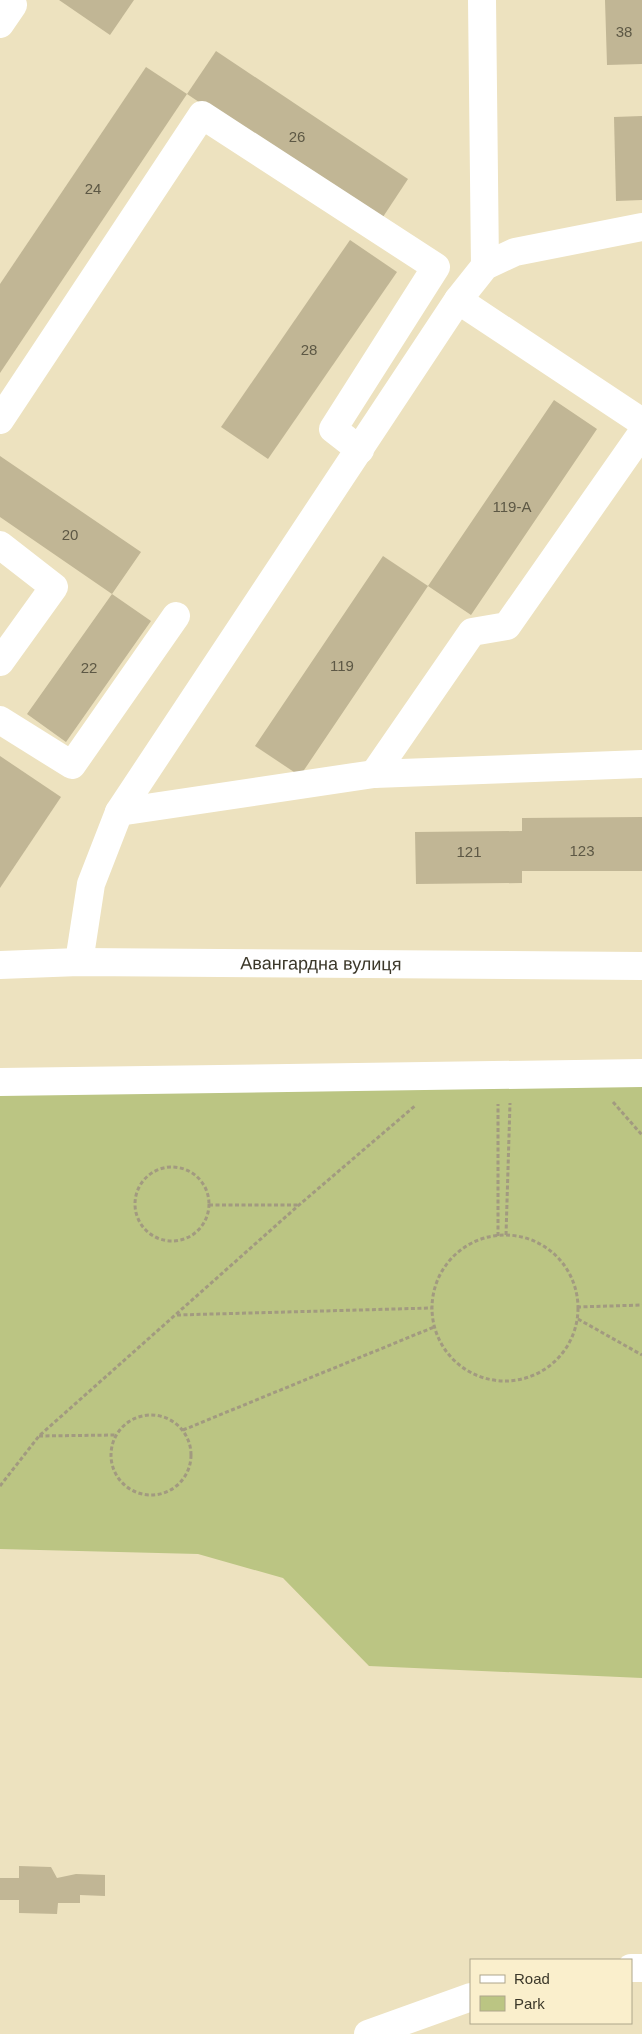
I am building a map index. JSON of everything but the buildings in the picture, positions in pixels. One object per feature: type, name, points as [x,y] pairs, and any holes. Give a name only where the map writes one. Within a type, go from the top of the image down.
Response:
[{"type":"street","points":[[0,24],[13,5],[6,0]]},
{"type":"street","points":[[482,0],[485,266]]},
{"type":"street","points":[[0,420],[202,115],[436,267],[333,429],[360,450]]},
{"type":"street","points":[[79,962],[90,884],[118,812],[458,300],[485,266],[515,252],[642,227]]},
{"type":"street","points":[[458,300],[642,422]]},
{"type":"street","points":[[374,774],[472,632],[507,626],[642,433]]},
{"type":"street","points":[[0,545],[54,586],[0,662]]},
{"type":"street","points":[[0,720],[72,765],[176,616]]},
{"type":"street","points":[[118,812],[374,774],[642,764]]},
{"type":"street","name":"Авангардна вулиця","points":[[0,965],[79,962],[642,966]]},
{"type":"street","points":[[0,1082],[642,1073]]},
{"type":"street","points":[[368,2034],[470,1997]]},
{"type":"path","points":[[588,1074],[642,1136]]},
{"type":"path","points":[[504,1075],[506,1236]]},
{"type":"path","points":[[498,1236],[504,1075]]},
{"type":"path","points":[[0,1486],[39,1436],[299,1205],[450,1076]]},
{"type":"path","points":[[165,1167],[177,1167],[189,1170],[199,1178],[206,1188],[210,1205],[205,1223],[197,1233],[186,1239],[174,1242],[150,1235],[136,1215],[135,1203],[137,1190],[153,1172],[165,1167]]},
{"type":"path","points":[[210,1205],[299,1205]]},
{"type":"path","points":[[513,1235],[536,1242],[556,1255],[570,1274],[577,1296],[578,1319],[570,1342],[556,1361],[537,1374],[515,1381],[490,1380],[466,1371],[448,1355],[435,1333],[431,1308],[435,1284],[448,1262],[466,1246],[490,1236],[506,1236],[513,1235]]},
{"type":"path","points":[[577,1307],[642,1305]]},
{"type":"path","points":[[176,1316],[431,1308]]},
{"type":"path","points":[[578,1319],[642,1355]]},
{"type":"path","points":[[183,1430],[434,1327]]},
{"type":"path","points":[[148,1414],[162,1416],[174,1421],[183,1430],[190,1442],[191,1455],[189,1469],[182,1480],[172,1489],[160,1494],[146,1495],[134,1491],[123,1484],[115,1473],[111,1460],[112,1447],[116,1435],[124,1425],[148,1414]]},
{"type":"path","points":[[39,1436],[116,1435]]},
{"type":"green space","points":[[642,1082],[642,1678],[369,1666],[283,1578],[198,1554],[0,1549],[0,1084]]}]
